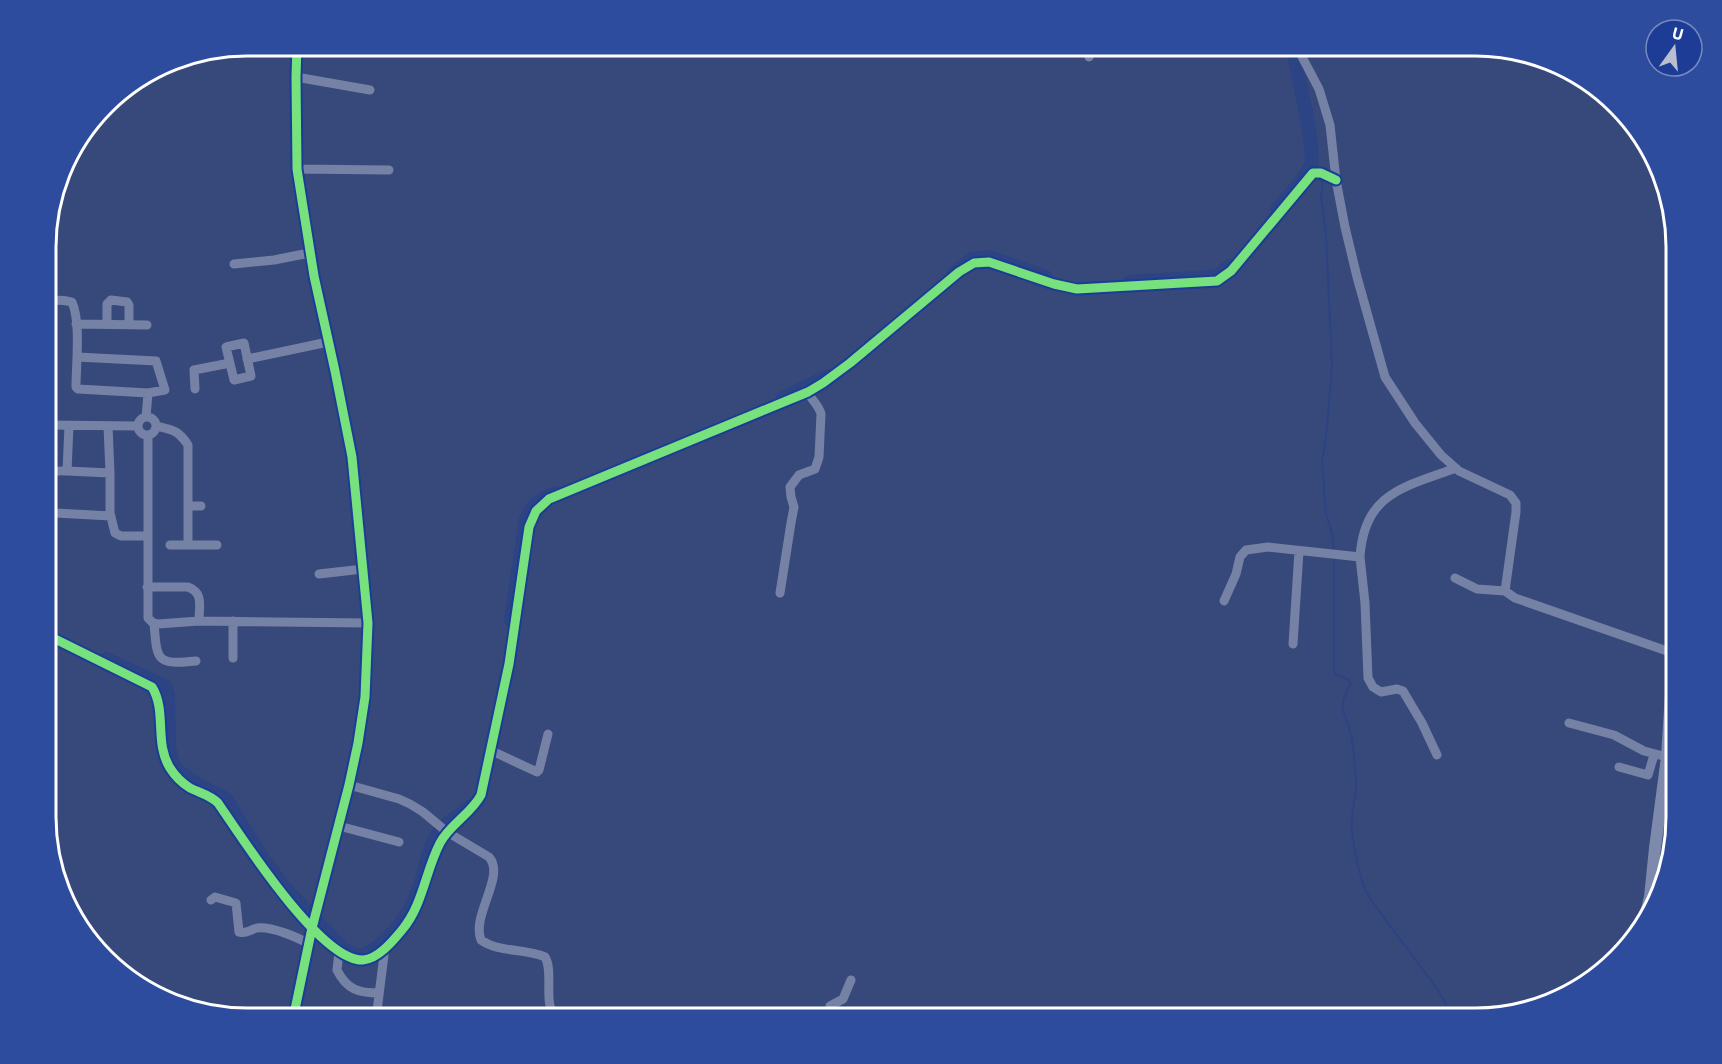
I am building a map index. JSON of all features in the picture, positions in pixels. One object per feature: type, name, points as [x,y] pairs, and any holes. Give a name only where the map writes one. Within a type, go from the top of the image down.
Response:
[{"type":"main road","points":[[1650,896],[1666,765]]},
{"type":"street","points":[[1298,55],[1318,89],[1330,125],[1336,180],[1357,277],[1385,377],[1415,423],[1442,455],[1456,468],[1510,495],[1516,503],[1505,591]]},
{"type":"street","points":[[295,1008],[314,922],[350,785],[358,743],[364,707],[368,623],[351,457],[309,253],[297,169],[297,56]]},
{"type":"street","points":[[296,77],[370,90]]},
{"type":"street","points":[[297,169],[389,170]]},
{"type":"street","points":[[55,639],[152,687],[158,698],[162,750],[170,768],[183,783],[212,797],[218,803],[276,887],[314,922],[339,952],[351,959],[372,958],[401,932],[413,914],[440,844],[443,829],[475,805],[481,795],[509,664],[530,521],[536,511],[549,499],[808,392],[841,370],[966,266],[989,262],[1054,284],[1077,289],[1217,281],[1232,271],[1313,173],[1317,172],[1336,180]]},
{"type":"street","points":[[234,264],[274,261],[309,253]]},
{"type":"street","points":[[107,324],[107,304],[111,300],[127,302],[129,324]]},
{"type":"street","points":[[55,301],[72,302],[76,324],[76,387],[78,389],[148,393],[163,392],[165,389],[156,361],[77,357]]},
{"type":"street","points":[[76,324],[147,324]]},
{"type":"street","points":[[247,359],[328,342]]},
{"type":"street","points":[[244,344],[251,376],[234,380],[230,363],[226,347],[244,344]]},
{"type":"street","points":[[195,389],[194,370],[230,363]]},
{"type":"street","points":[[780,593],[794,512],[790,487],[799,475],[815,469],[819,458],[821,414],[808,392]]},
{"type":"street","points":[[146,417],[148,393]]},
{"type":"street","points":[[146,417],[153,419],[156,426],[154,432],[148,436],[140,433],[137,426],[139,421],[146,417]]},
{"type":"street","points":[[55,425],[137,426]]},
{"type":"street","points":[[67,471],[69,426]]},
{"type":"street","points":[[108,426],[111,516],[115,532],[122,536],[148,536]]},
{"type":"street","points":[[156,426],[174,430],[183,437],[188,445],[188,545]]},
{"type":"street","points":[[148,436],[148,618],[154,623],[232,621],[368,623]]},
{"type":"street","points":[[1437,755],[1403,691],[1397,689],[1381,692],[1373,687],[1368,678],[1365,603],[1360,557],[1367,521],[1377,506],[1405,487],[1456,468]]},
{"type":"street","points":[[55,471],[110,473]]},
{"type":"street","points":[[188,506],[201,506]]},
{"type":"street","points":[[55,513],[111,516]]},
{"type":"street","points":[[170,545],[217,544]]},
{"type":"street","points":[[1224,601],[1236,574],[1240,557],[1246,550],[1268,547],[1360,557]]},
{"type":"street","points":[[1293,644],[1299,551]]},
{"type":"street","points":[[319,574],[363,569]]},
{"type":"street","points":[[1455,578],[1477,589],[1505,591],[1515,598],[1666,651]]},
{"type":"street","points":[[147,587],[194,589],[199,596],[199,621]]},
{"type":"street","points":[[232,621],[233,658]]},
{"type":"street","points":[[154,623],[156,647],[162,659],[169,662],[196,661]]},
{"type":"street","points":[[1569,723],[1614,735],[1654,755],[1666,757]]},
{"type":"street","points":[[490,750],[537,772],[548,735]]},
{"type":"street","points":[[1619,767],[1648,775],[1654,755]]},
{"type":"street","points":[[350,785],[399,799],[423,812],[443,829],[489,857],[493,864],[494,878],[486,896],[481,918],[479,935],[481,940],[495,948],[545,957],[549,963],[548,992],[551,1008]]},
{"type":"street","points":[[339,826],[399,842]]},
{"type":"street","points":[[211,900],[215,897],[236,903],[239,932],[246,934],[259,928],[295,937],[309,944]]},
{"type":"street","points":[[377,1008],[385,947]]},
{"type":"street","points":[[339,952],[337,970],[347,985],[362,993],[379,993]]},
{"type":"street","points":[[830,1008],[843,999],[851,980]]},
{"type":"waterway","points":[[1277,210],[1301,182],[1311,165],[1311,141],[1294,55]]},
{"type":"waterway","points":[[1318,179],[1323,183],[1321,198],[1326,233],[1332,367],[1322,462],[1326,514],[1332,533],[1334,552]]},
{"type":"waterway","points":[[954,273],[972,259],[989,257],[1046,277]]},
{"type":"waterway","points":[[1130,282],[1210,277],[1219,275],[1230,266]]},
{"type":"waterway","points":[[783,398],[828,376]]},
{"type":"waterway","points":[[511,620],[526,519],[538,503],[555,493]]},
{"type":"waterway","points":[[1334,557],[1334,671],[1336,675],[1348,679],[1351,683],[1343,701],[1343,707],[1354,755],[1356,782],[1352,826],[1359,870],[1373,903],[1438,990],[1448,1008]]},
{"type":"waterway","points":[[106,659],[165,686],[168,696],[169,748],[172,761],[178,771],[200,786],[226,799],[261,856],[285,888],[344,950],[360,957],[380,945],[404,919],[419,888],[429,854],[440,830],[469,807]]},
{"type":"cycle path","points":[[295,1008],[312,928],[358,743],[365,697],[368,623],[352,457],[314,276],[297,169],[297,56]]},
{"type":"cycle path","points":[[55,639],[152,687],[159,706],[165,758],[174,774],[190,788],[218,803],[263,869],[305,920],[326,941],[346,955],[363,960],[369,959],[390,944],[409,920],[444,836],[472,808],[481,795],[509,664],[529,527],[536,511],[549,499],[808,392],[850,363],[959,272],[974,263],[989,262],[1054,284],[1077,289],[1217,281],[1231,271],[1313,173],[1321,173],[1336,180]]}]
